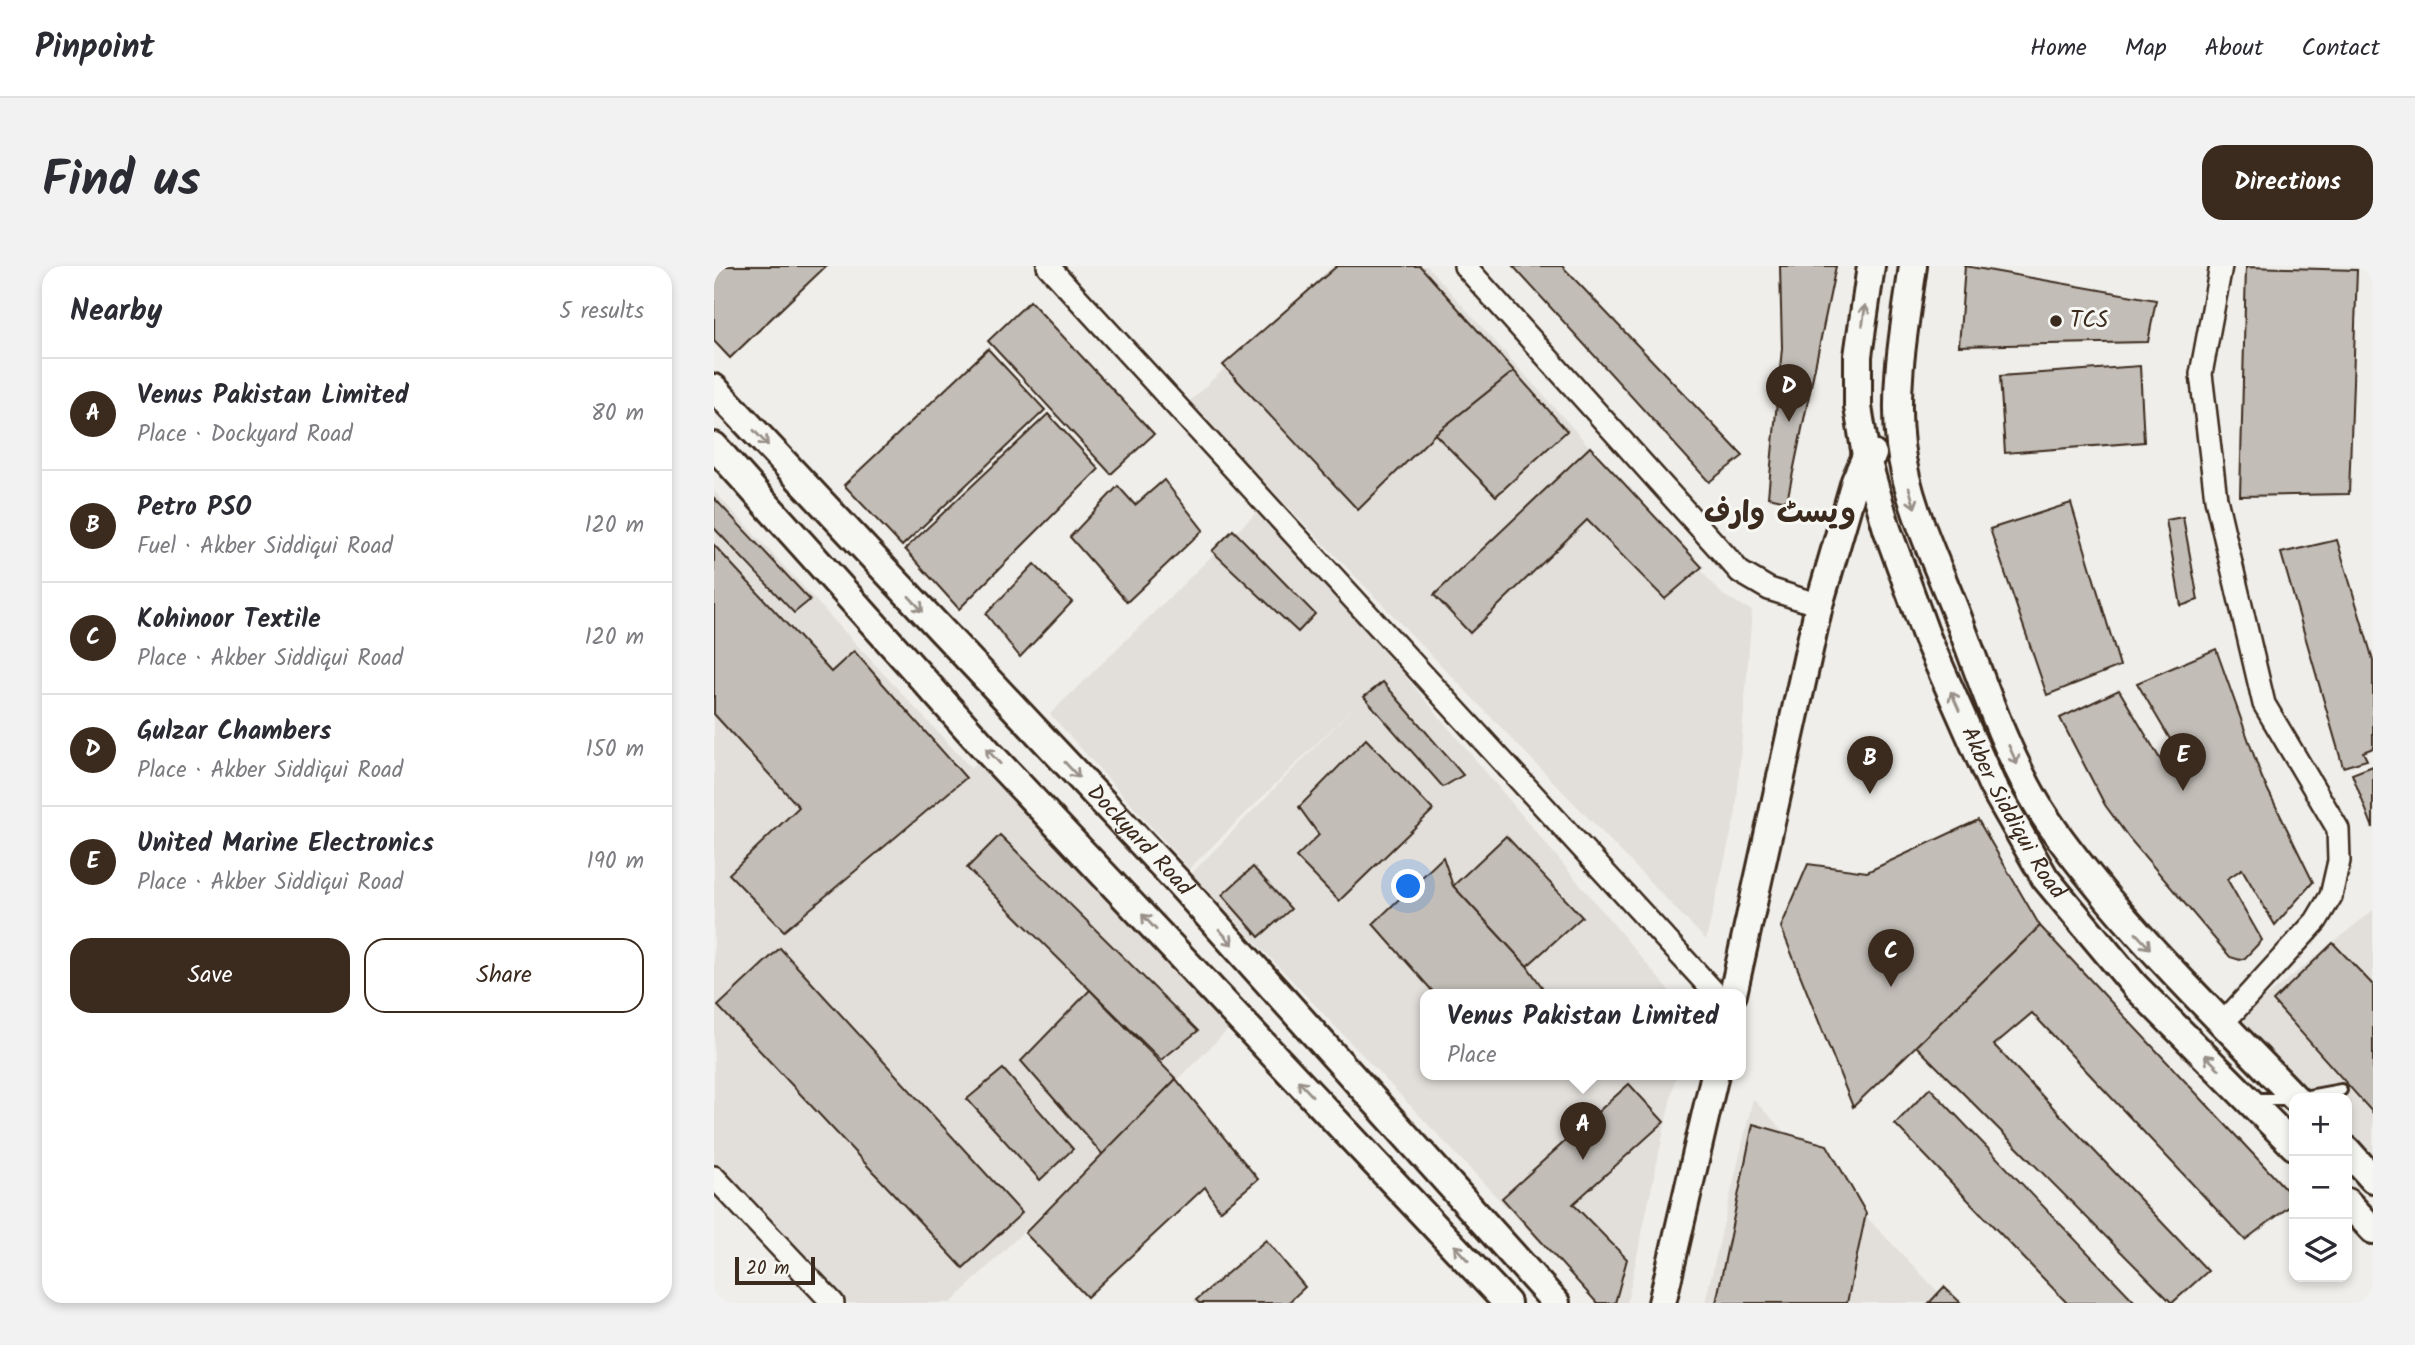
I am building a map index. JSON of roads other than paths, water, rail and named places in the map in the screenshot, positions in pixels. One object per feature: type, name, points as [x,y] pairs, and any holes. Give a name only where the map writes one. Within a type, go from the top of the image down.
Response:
[{"type":"street","points":[[1048,266],[1711,989]]},
{"type":"street","points":[[1465,266],[1740,572],[1769,589],[1819,605]]},
{"type":"street","name":"Akber Siddiqui Road","points":[[1871,266],[1858,356],[1858,407],[1866,456],[1880,509],[1927,638],[1992,785],[2045,878],[2135,986],[2289,1141]]},
{"type":"street","name":"Akber Siddiqui Road","points":[[1913,266],[1900,358],[1900,446],[1915,509],[1999,723],[2030,791],[2061,839],[2135,932],[2290,1093]]},
{"type":"street","points":[[2221,266],[2201,374],[2216,499],[2264,704],[2338,829],[2339,861],[2331,896],[2316,921],[2223,1023]]},
{"type":"street","points":[[1858,356],[1900,358]]},
{"type":"street","name":"Dockyard Road","points":[[714,388],[1166,870],[1556,1303]]},
{"type":"street","name":"Dockyard Road","points":[[714,446],[991,755],[1507,1303]]},
{"type":"street","points":[[1734,989],[1819,605],[1855,481],[1866,456],[1900,446]]},
{"type":"street","points":[[1662,1303],[1714,1080]]},
{"type":"street","points":[[2352,1156],[2373,1179]]},
{"type":"street","points":[[714,1177],[833,1303]]},
{"type":"street","points":[[2352,1207],[2373,1230]]},
{"type":"lane","points":[[2249,1099],[2289,1098]]},
{"type":"place","name":"TCS","points":[[2056,321]]},
{"type":"place","name":"Gulzar Chambers","points":[[1789,422]]},
{"type":"place","name":"United Marine Electronics","points":[[2183,791]]},
{"type":"place","name":"Petro PSO","points":[[1870,794]]},
{"type":"place","name":"Kohinoor Textile","points":[[1891,987]]},
{"type":"place","name":"Venus Pakistan Limited","points":[[1583,1160]]},
{"type":"district","name":"ویسٹ وارف","points":[[1780,514]]}]
